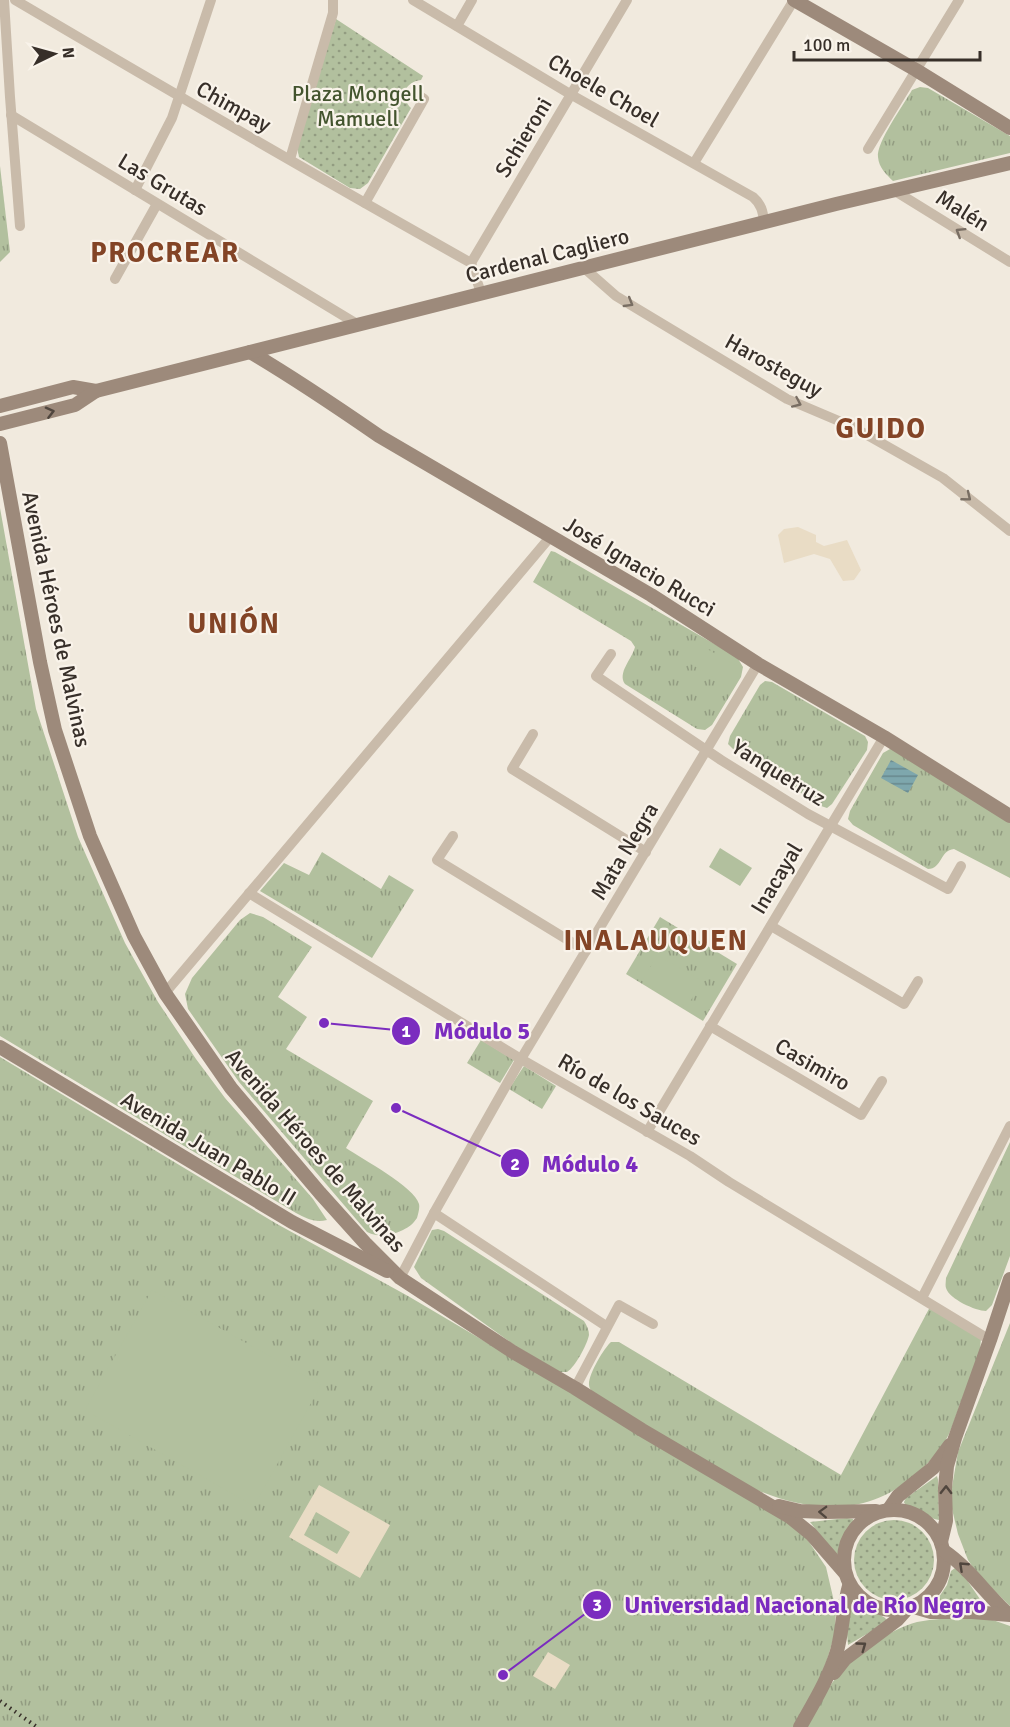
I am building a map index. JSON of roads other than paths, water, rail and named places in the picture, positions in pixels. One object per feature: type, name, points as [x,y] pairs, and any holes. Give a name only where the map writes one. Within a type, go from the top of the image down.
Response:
[{"type":"main road","points":[[794,0],[916,70],[1010,128]]},
{"type":"main road","name":"Cardenal Cagliero","points":[[0,424],[75,405],[96,391],[583,267],[1010,163]]},
{"type":"main road","name":"José Ignacio Rucci","points":[[249,352],[341,409],[379,436],[662,602],[758,664],[884,737],[1010,816]]},
{"type":"main road","name":"Cardenal Cagliero","points":[[0,406],[73,387],[96,391]]},
{"type":"main road","name":"Avenida Héroes de Malvinas","points":[[0,443],[40,662],[55,730],[90,836],[134,936],[165,993],[231,1088],[320,1193],[400,1278],[513,1352],[790,1517],[812,1534],[844,1572]]},
{"type":"main road","name":"Avenida Juan Pablo II","points":[[0,1047],[292,1222],[400,1278]]},
{"type":"main road","points":[[823,1687],[845,1659],[910,1608],[928,1598],[938,1585],[944,1569],[942,1547],[946,1521],[947,1466],[1010,1279]]},
{"type":"main road","points":[[885,1510],[898,1496],[933,1468],[955,1438]]},
{"type":"main road","name":"Avenida Héroes de Malvinas","points":[[765,1503],[800,1511],[885,1510]]},
{"type":"main road","points":[[885,1510],[906,1511],[921,1517],[933,1528],[942,1547],[1009,1615],[931,1612],[910,1608],[884,1610],[864,1602],[849,1586],[844,1572],[843,1556],[847,1541],[855,1527],[867,1517],[885,1510]]},
{"type":"main road","points":[[800,1727],[823,1687],[837,1652],[849,1586]]},
{"type":"street","points":[[4,0],[20,226]]},
{"type":"street","name":"Chimpay","points":[[15,0],[179,97],[471,263]]},
{"type":"street","points":[[290,159],[333,14],[333,0]]},
{"type":"street","name":"Choele Choel","points":[[413,0],[570,94],[753,197],[759,202],[764,222]]},
{"type":"street","points":[[457,26],[472,0]]},
{"type":"street","name":"Schieroni","points":[[471,263],[627,0]]},
{"type":"street","points":[[694,163],[794,0]]},
{"type":"street","points":[[868,149],[959,0]]},
{"type":"street","points":[[135,190],[172,118],[209,1]]},
{"type":"street","points":[[365,203],[424,99],[418,95]]},
{"type":"street","name":"Las Grutas","points":[[11,115],[357,324]]},
{"type":"street","name":"Malén","points":[[895,191],[1010,262]]},
{"type":"street","points":[[115,279],[157,204]]},
{"type":"street","points":[[471,263],[481,293]]},
{"type":"street","name":"Harosteguy","points":[[583,267],[616,296],[787,399],[853,427],[943,478],[1010,531]]},
{"type":"street","points":[[165,993],[551,536]]},
{"type":"street","name":"Yanquetruz","points":[[611,654],[596,676],[706,749],[830,826],[948,889],[961,866]]},
{"type":"street","name":"Mata Negra","points":[[400,1278],[521,1059],[758,664]]},
{"type":"street","points":[[533,734],[512,769],[646,852]]},
{"type":"street","name":"Inacayal","points":[[647,1132],[884,737]]},
{"type":"street","points":[[453,836],[438,860],[586,951]]},
{"type":"street","name":"Río de los Sauces","points":[[249,893],[521,1059],[690,1156],[990,1340]]},
{"type":"street","points":[[771,926],[904,1004],[918,981]]},
{"type":"street","name":"Casimiro","points":[[710,1026],[861,1114],[882,1081]]},
{"type":"street","points":[[922,1298],[1010,1126]]},
{"type":"street","points":[[434,1213],[606,1326]]},
{"type":"street","points":[[575,1388],[619,1305],[653,1324]]},
{"type":"water","points":[[891,760],[918,775],[908,793],[881,778]]},
{"type":"railway","points":[[0,1701],[37,1727]]},
{"type":"place","name":"Módulo 5","points":[[324,1023]]},
{"type":"place","name":"Módulo 4","points":[[396,1108]]},
{"type":"place","name":"Universidad Nacional de Río Negro","points":[[503,1675]]},
{"type":"district","name":"PROCREAR","points":[[165,252]]},
{"type":"district","name":"GUIDO","points":[[881,428]]},
{"type":"district","name":"UNIÓN","points":[[234,623]]},
{"type":"district","name":"INALAUQUEN","points":[[656,940]]},
{"type":"park label","name":"Plaza Mongell Mamuell","points":[[358,106]]}]
